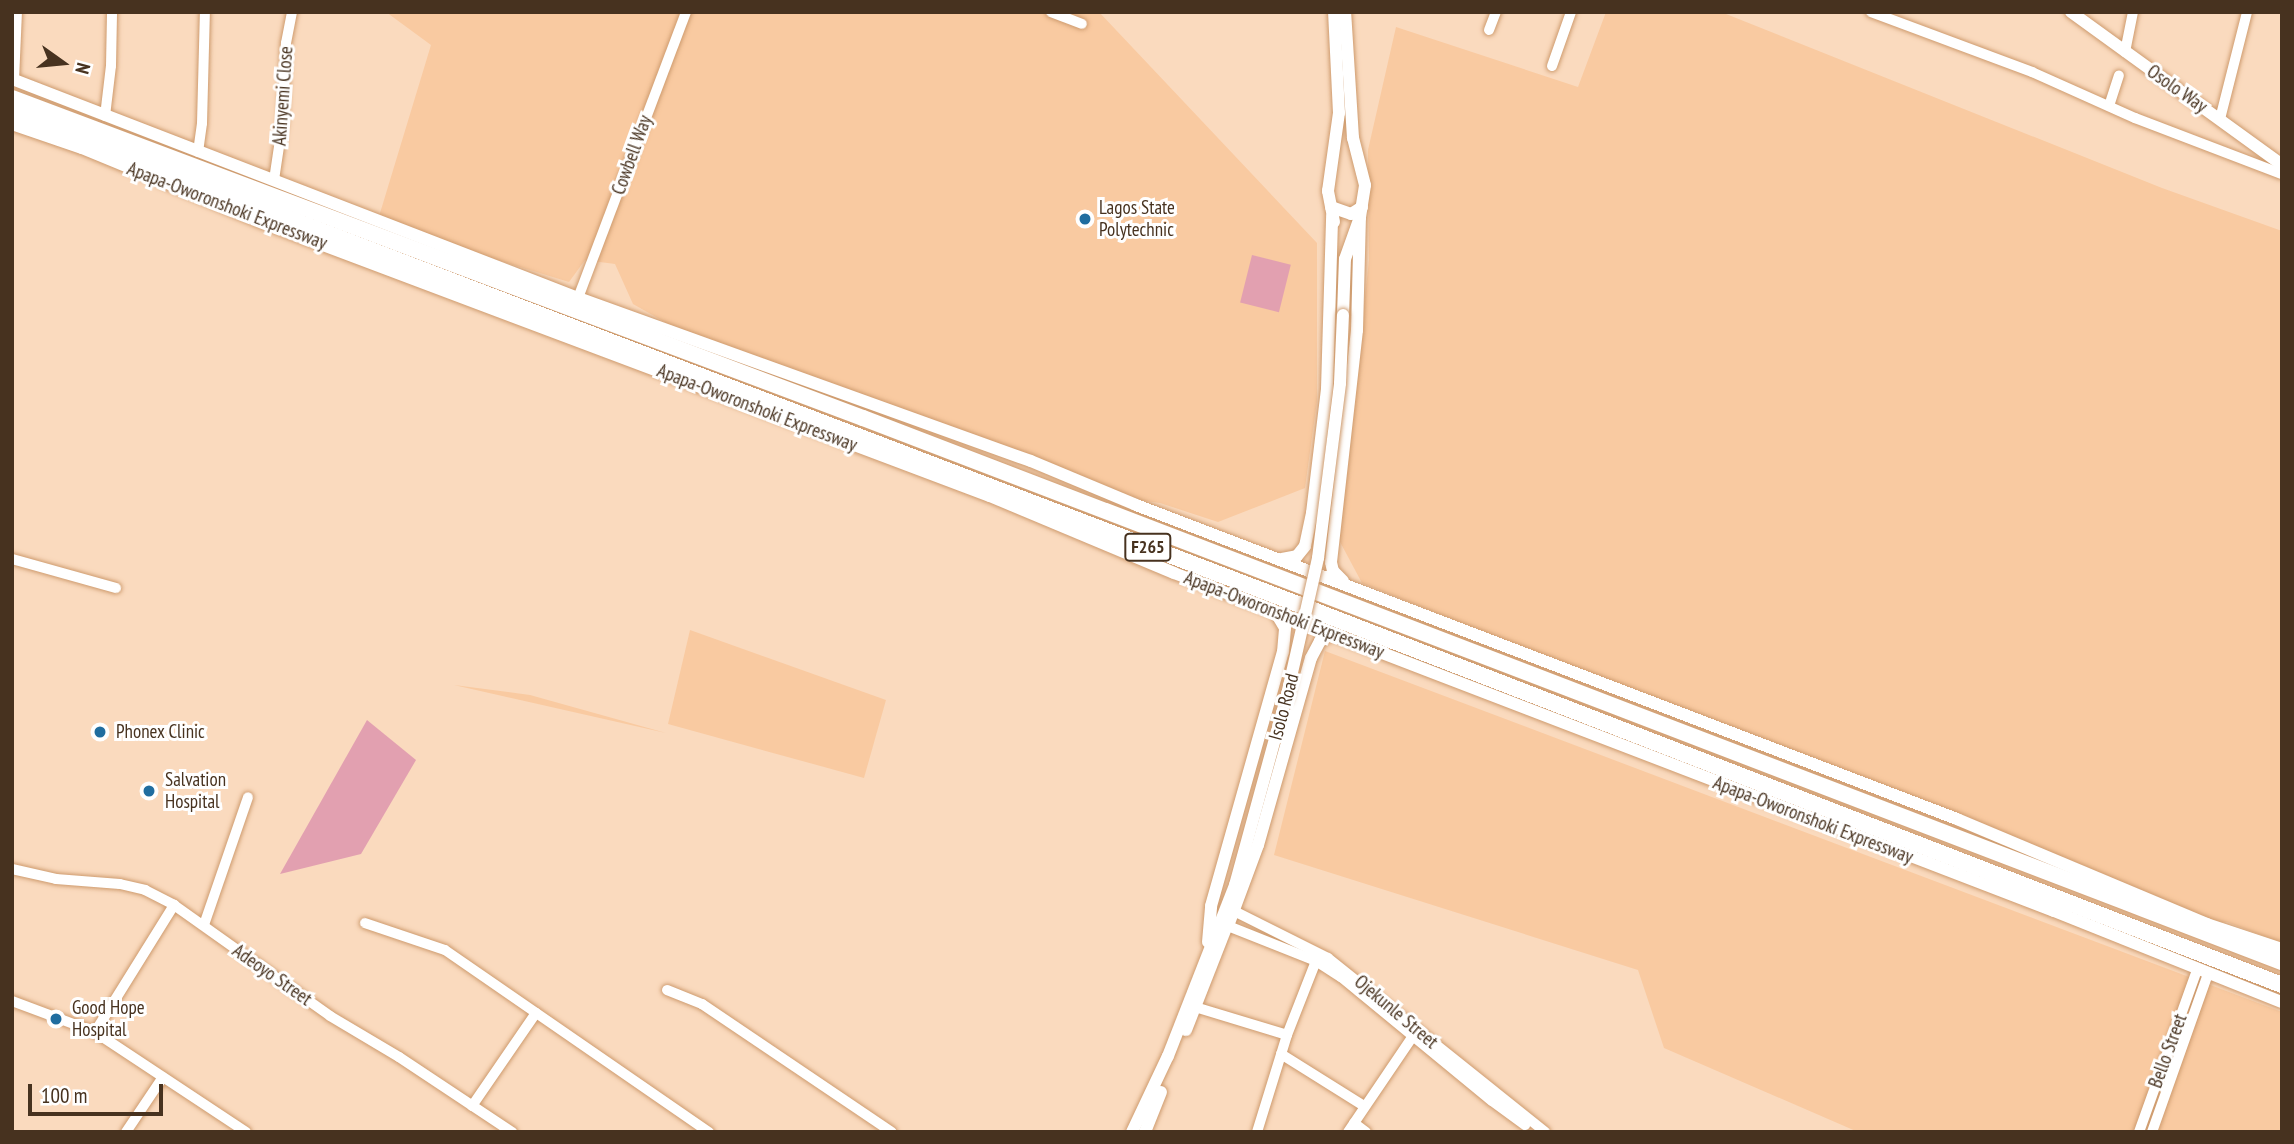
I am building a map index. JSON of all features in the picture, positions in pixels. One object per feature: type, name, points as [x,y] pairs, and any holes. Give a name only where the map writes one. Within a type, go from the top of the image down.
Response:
[{"type":"highway","name":"Apapa-Oworonshoki Expressway","points":[[12,98],[889,428],[2282,962]]},
{"type":"highway","name":"Apapa-Oworonshoki Expressway","points":[[12,113],[1308,608],[2282,985]]},
{"type":"main road","points":[[1334,12],[1353,138],[1365,185],[1361,212],[1356,343],[1331,562],[1334,571],[1345,584]]},
{"type":"main road","points":[[1345,12],[1345,93],[1339,113],[1328,191],[1331,212],[1345,259]]},
{"type":"main road","name":"Osolo Way","points":[[2071,12],[2282,165]]},
{"type":"main road","name":"Apapa-Oworonshoki Expressway","points":[[13,80],[578,298],[1031,461],[1136,505],[1944,814],[2207,923],[2282,949]]},
{"type":"main road","name":"Apapa-Oworonshoki Expressway","points":[[12,124],[82,148],[259,221],[1021,508],[1276,612],[2054,911],[2282,1002]]},
{"type":"main road","points":[[1331,164],[1345,155],[1360,159]]},
{"type":"main road","points":[[1331,212],[1361,212]]},
{"type":"main road","points":[[1277,558],[1290,559],[1302,551],[1307,543],[1312,513],[1328,389],[1331,212]]},
{"type":"main road","points":[[1345,259],[1361,212]]},
{"type":"main road","name":"Isolo Road","points":[[1132,1132],[1167,1056],[1235,885],[1286,699],[1318,558],[1340,383],[1345,259]]},
{"type":"main road","points":[[1206,956],[1211,906],[1283,652],[1285,628],[1276,612]]},
{"type":"main road","points":[[1145,1132],[1234,911],[1266,819],[1311,658],[1320,641],[1332,633]]},
{"type":"main road","points":[[1228,926],[1235,885]]},
{"type":"street","points":[[13,80],[17,12]]},
{"type":"street","points":[[105,116],[111,66],[112,12]]},
{"type":"street","points":[[198,152],[202,123],[205,12]]},
{"type":"street","name":"Akinyemi Close","points":[[274,180],[284,120],[286,43],[292,12]]},
{"type":"street","name":"Cowbell Way","points":[[578,298],[686,12]]},
{"type":"street","points":[[1051,12],[1082,24]]},
{"type":"street","points":[[1489,30],[1496,12]]},
{"type":"street","points":[[1552,66],[1571,12]]},
{"type":"street","points":[[1871,12],[2032,72],[2109,106],[2282,174]]},
{"type":"street","points":[[2125,52],[2133,12]]},
{"type":"street","points":[[2220,119],[2247,12]]},
{"type":"street","points":[[2109,106],[2119,76]]},
{"type":"street","points":[[12,559],[116,588]]},
{"type":"street","points":[[204,925],[248,797]]},
{"type":"street","name":"Adeoyo Street","points":[[12,869],[57,879],[120,884],[145,890],[174,905],[330,1016],[399,1057],[512,1132]]},
{"type":"street","points":[[95,1032],[174,905]]},
{"type":"street","name":"Ojekunle Street","points":[[1234,911],[1328,958],[1535,1132]]},
{"type":"street","points":[[365,923],[438,946],[709,1132]]},
{"type":"street","name":"Ojekunle Street","points":[[1228,926],[1316,961],[1341,977],[1545,1132]]},
{"type":"street","points":[[1257,1132],[1287,1035],[1316,961]]},
{"type":"street","name":"Bello Street","points":[[2139,1132],[2203,972]]},
{"type":"street","name":"Bello Street","points":[[2152,1132],[2203,972]]},
{"type":"street","points":[[667,990],[702,1004],[892,1132]]},
{"type":"street","points":[[12,1002],[95,1032],[246,1132]]},
{"type":"street","points":[[1195,1007],[1287,1035]]},
{"type":"street","points":[[472,1106],[536,1013]]},
{"type":"street","points":[[1366,1132],[1351,1127],[1415,1033]]},
{"type":"street","points":[[1281,1054],[1364,1106]]},
{"type":"street","points":[[126,1132],[163,1077]]},
{"type":"shaded area","points":[[386,12],[1099,12],[1317,243],[1317,401],[1305,488],[1218,522],[1160,503],[1119,497],[732,360],[633,304],[615,264],[585,260],[569,282],[377,223],[431,45]]},
{"type":"shaded area","points":[[1606,12],[1721,12],[2162,188],[2282,231],[2282,943],[2227,922],[2210,923],[1362,583],[1339,540],[1369,260],[1368,150],[1396,27],[1578,87]]},
{"type":"shaded area","points":[[1252,255],[1291,265],[1279,312],[1240,303]]},
{"type":"shaded area","points":[[690,630],[886,700],[864,778],[668,724]]},
{"type":"shaded area","points":[[1325,651],[2282,1012],[2282,1132],[1858,1132],[1664,1048],[1638,970],[1274,855]]},
{"type":"shaded area","points":[[454,685],[530,695],[666,733]]},
{"type":"shaded area","points":[[367,720],[416,760],[361,854],[280,874]]},
{"type":"place","name":"Lagos State Polytechnic","points":[[1085,219]]},
{"type":"place","name":"Phonex Clinic","points":[[100,732]]},
{"type":"place","name":"Salvation Hospital","points":[[149,791]]},
{"type":"place","name":"Good Hope Hospital","points":[[56,1019]]}]
